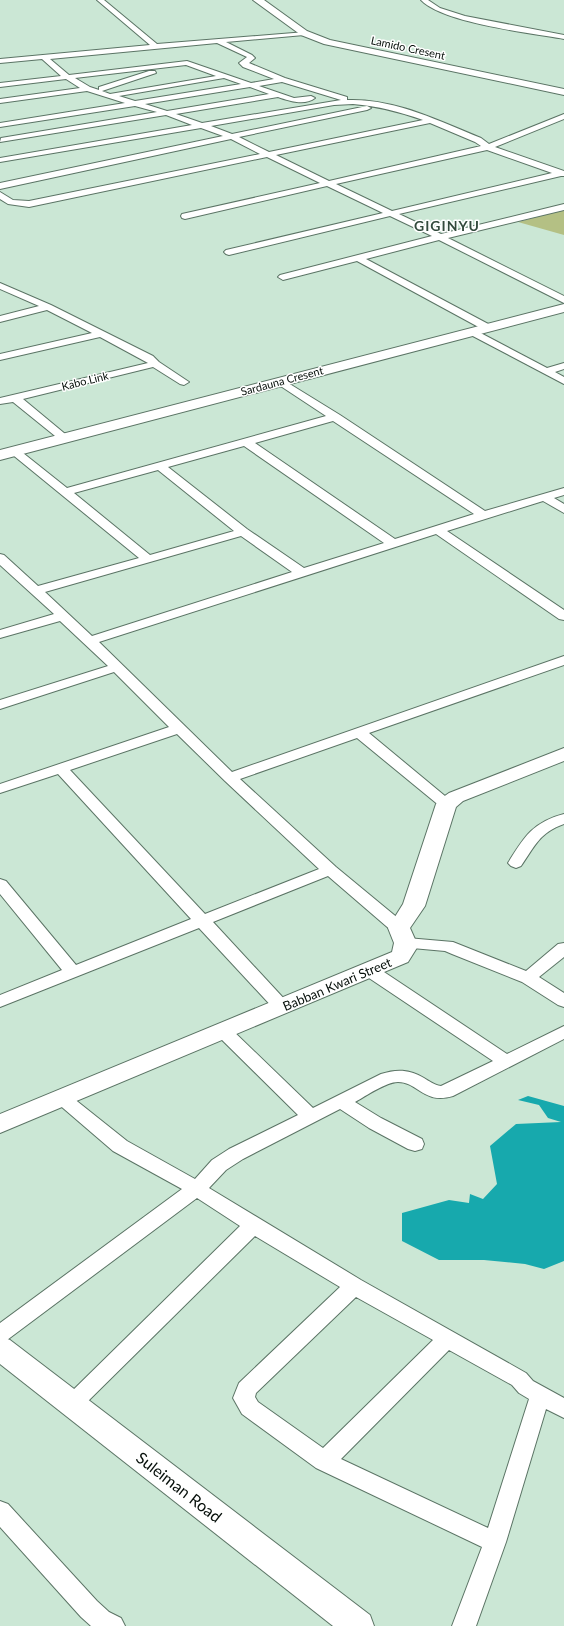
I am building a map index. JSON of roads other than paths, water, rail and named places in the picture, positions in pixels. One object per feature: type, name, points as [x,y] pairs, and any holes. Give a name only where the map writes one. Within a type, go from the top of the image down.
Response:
[{"type":"street","points":[[100,0],[156,47]]},
{"type":"street","name":"Lamido Cresent","points":[[258,0],[304,33],[346,48],[564,92]]},
{"type":"street","points":[[424,0],[450,14],[464,18],[564,37]]},
{"type":"street","points":[[0,61],[304,33]]},
{"type":"street","points":[[219,41],[250,56],[251,58],[243,64],[282,80],[352,102]]},
{"type":"street","points":[[45,58],[67,77],[90,90],[167,113],[232,137],[440,237],[564,300]]},
{"type":"street","points":[[0,85],[179,64],[192,64],[297,100],[329,95]]},
{"type":"street","points":[[0,102],[90,90],[179,64]]},
{"type":"street","points":[[108,96],[227,76]]},
{"type":"street","points":[[0,125],[282,80]]},
{"type":"street","points":[[0,160],[8,147],[96,125],[279,95]]},
{"type":"street","points":[[8,147],[202,125],[334,103],[352,102],[384,105],[478,140],[488,147],[563,174]]},
{"type":"street","points":[[0,186],[384,105]]},
{"type":"street","points":[[71,114],[96,125]]},
{"type":"street","points":[[185,216],[488,147],[564,116]]},
{"type":"street","points":[[0,195],[12,202],[29,204],[430,121]]},
{"type":"street","points":[[8,147],[47,176]]},
{"type":"street","points":[[229,252],[563,174]]},
{"type":"street","points":[[283,277],[564,207]]},
{"type":"street","points":[[358,258],[488,328]]},
{"type":"street","points":[[0,286],[48,307],[149,358],[154,364],[184,382]]},
{"type":"street","points":[[0,319],[48,307]]},
{"type":"street","name":"Sardauna Cresent","points":[[7,453],[564,308]]},
{"type":"street","points":[[473,332],[564,381]]},
{"type":"street","points":[[0,357],[100,334]]},
{"type":"street","name":"Kabo Link","points":[[0,401],[154,364]]},
{"type":"street","points":[[546,371],[564,366]]},
{"type":"street","points":[[280,381],[336,416],[483,515]]},
{"type":"street","points":[[16,398],[64,438]]},
{"type":"street","points":[[65,492],[336,416]]},
{"type":"street","points":[[246,442],[394,544]]},
{"type":"street","points":[[7,453],[65,492],[147,558]]},
{"type":"street","points":[[160,466],[243,532],[302,574]]},
{"type":"street","points":[[90,641],[483,515],[564,491]]},
{"type":"street","points":[[544,497],[564,509]]},
{"type":"street","points":[[438,530],[564,616]]},
{"type":"street","points":[[36,591],[147,558],[243,532]]},
{"type":"street","points":[[3,565],[36,591],[117,667],[230,778],[403,935],[448,946],[528,978],[564,1001]]},
{"type":"street","points":[[0,634],[62,616]]},
{"type":"street","points":[[230,778],[564,660]]},
{"type":"street","points":[[0,705],[117,667]]},
{"type":"street","points":[[0,789],[179,728]]},
{"type":"street","points":[[359,732],[446,804],[456,798],[564,754]]},
{"type":"street","points":[[61,769],[203,920],[282,1007]]},
{"type":"street","name":"Babban Kwari Street","points":[[0,1124],[400,957],[406,949],[403,935],[406,916],[414,906],[446,804]]},
{"type":"street","points":[[516,863],[535,833],[544,826],[564,819]]},
{"type":"street","points":[[0,1000],[330,870]]},
{"type":"street","points":[[0,884],[73,972]]},
{"type":"street","points":[[528,978],[564,948]]},
{"type":"street","points":[[369,970],[508,1062]]},
{"type":"street","points":[[223,1031],[310,1116]]},
{"type":"street","points":[[0,1334],[178,1201],[197,1189],[219,1165],[236,1154],[386,1078],[397,1076],[407,1077],[440,1094],[508,1062],[564,1032]]},
{"type":"street","points":[[62,1098],[120,1146],[197,1189],[214,1201],[255,1224],[354,1286],[519,1379],[526,1387],[564,1409]]},
{"type":"street","points":[[341,1101],[375,1123],[415,1144]]},
{"type":"street","points":[[72,1404],[255,1224]]},
{"type":"street","points":[[354,1286],[246,1388],[244,1398],[250,1408],[324,1461],[495,1542]]},
{"type":"street","points":[[324,1461],[448,1338]]},
{"type":"street","name":"Suleiman Road","points":[[0,1348],[358,1626]]},
{"type":"street","points":[[464,1626],[495,1542],[540,1396]]},
{"type":"street","points":[[0,1511],[90,1609],[101,1620],[113,1626]]},
{"type":"water","points":[[528,1096],[564,1106],[564,1261],[544,1269],[525,1264],[484,1260],[439,1260],[402,1241],[402,1213],[449,1200],[469,1203],[470,1194],[483,1199],[497,1184],[490,1146],[516,1124],[561,1122],[548,1118],[539,1105],[518,1100]]},
{"type":"district","name":"GIGINYU","points":[[447,226]]}]
